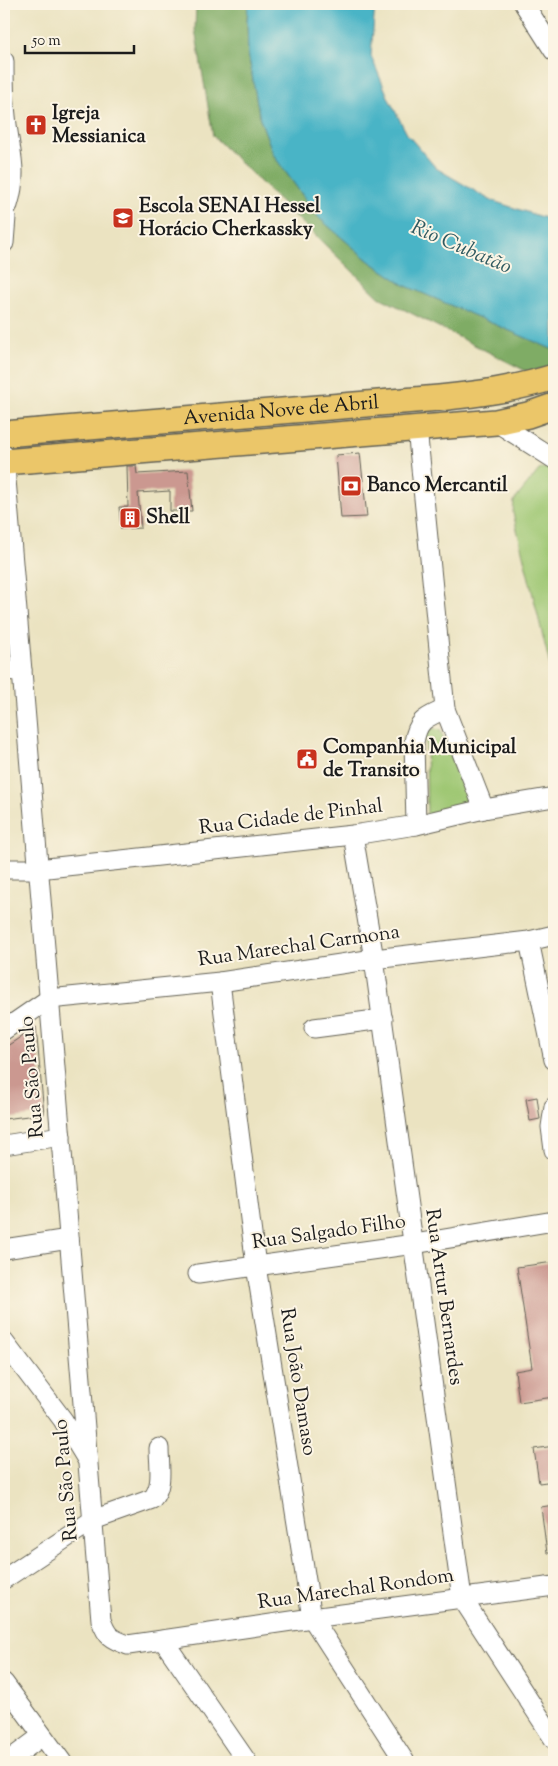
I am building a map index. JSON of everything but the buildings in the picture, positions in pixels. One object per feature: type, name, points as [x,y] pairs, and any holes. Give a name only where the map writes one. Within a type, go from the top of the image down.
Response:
[{"type":"main road","name":"Avenida Nove de Abril","points":[[4,434],[497,392],[554,377]]},
{"type":"main road","points":[[417,428],[417,417],[420,412],[439,398]]},
{"type":"main road","name":"Avenida Nove de Abril","points":[[4,462],[496,422],[528,415],[554,406]]},
{"type":"street","points":[[524,4],[554,50]]},
{"type":"street","points":[[4,61],[5,120],[13,155],[14,178],[5,208],[4,243]]},
{"type":"street","points":[[528,415],[529,431],[548,453]]},
{"type":"street","points":[[496,422],[548,453]]},
{"type":"street","points":[[417,428],[445,709],[484,809]]},
{"type":"street","name":"Rua São Paulo","points":[[4,455],[13,670],[38,868],[101,1620],[108,1636],[128,1645],[163,1640]]},
{"type":"street","points":[[416,825],[414,742],[416,730],[422,720],[445,709]]},
{"type":"street","name":"Rua Cidade de Pinhal","points":[[4,868],[38,868],[353,835],[416,825],[484,809],[551,798]]},
{"type":"street","name":"Rua Artur Bernardes","points":[[353,835],[383,1019],[462,1598],[554,1739]]},
{"type":"street","name":"Rua Marechal Carmona","points":[[49,999],[220,982],[374,959],[530,941],[554,935]]},
{"type":"street","points":[[530,941],[554,1060]]},
{"type":"street","name":"Rua João Damaso","points":[[220,982],[256,1266],[312,1618],[405,1762]]},
{"type":"street","points":[[4,1030],[49,999]]},
{"type":"street","points":[[314,1028],[383,1019]]},
{"type":"street","points":[[554,1107],[551,1127],[554,1150]]},
{"type":"street","points":[[4,1145],[60,1136]]},
{"type":"street","name":"Rua Salgado Filho","points":[[198,1274],[414,1244],[554,1221]]},
{"type":"street","points":[[4,1249],[69,1239]]},
{"type":"street","points":[[4,1342],[63,1420],[88,1462]]},
{"type":"street","points":[[4,1579],[92,1520],[152,1499],[157,1494],[160,1484],[159,1448]]},
{"type":"street","name":"Rua Marechal Rondom","points":[[163,1640],[554,1586]]},
{"type":"street","points":[[163,1640],[246,1762]]},
{"type":"street","points":[[4,1683],[62,1762]]},
{"type":"street","points":[[7,1762],[42,1736]]},
{"type":"green space","points":[[196,4],[248,4],[248,53],[260,119],[274,156],[319,218],[369,261],[406,286],[554,350],[554,366],[528,372],[379,297],[213,136],[195,29]]},
{"type":"green space","points":[[554,464],[554,682],[513,513],[514,501],[539,470]]},
{"type":"green space","points":[[430,728],[440,730],[472,806],[427,817],[426,735]]},
{"type":"water","name":"Rio Cubatão","points":[[248,4],[375,4],[371,56],[389,99],[407,134],[436,168],[490,200],[554,221],[554,350],[406,286],[369,261],[319,218],[274,156],[260,119],[248,53]]},
{"type":"place","name":"Igreja Messianica","points":[[36,125]]},
{"type":"place","name":"Escola SENAI Hessel Horácio Cherkassky","points":[[123,218]]},
{"type":"place","name":"Banco Mercantil","points":[[351,486]]},
{"type":"place","name":"Shell","points":[[130,518]]},
{"type":"place","name":"Companhia Municipal de Transito","points":[[307,759]]}]
